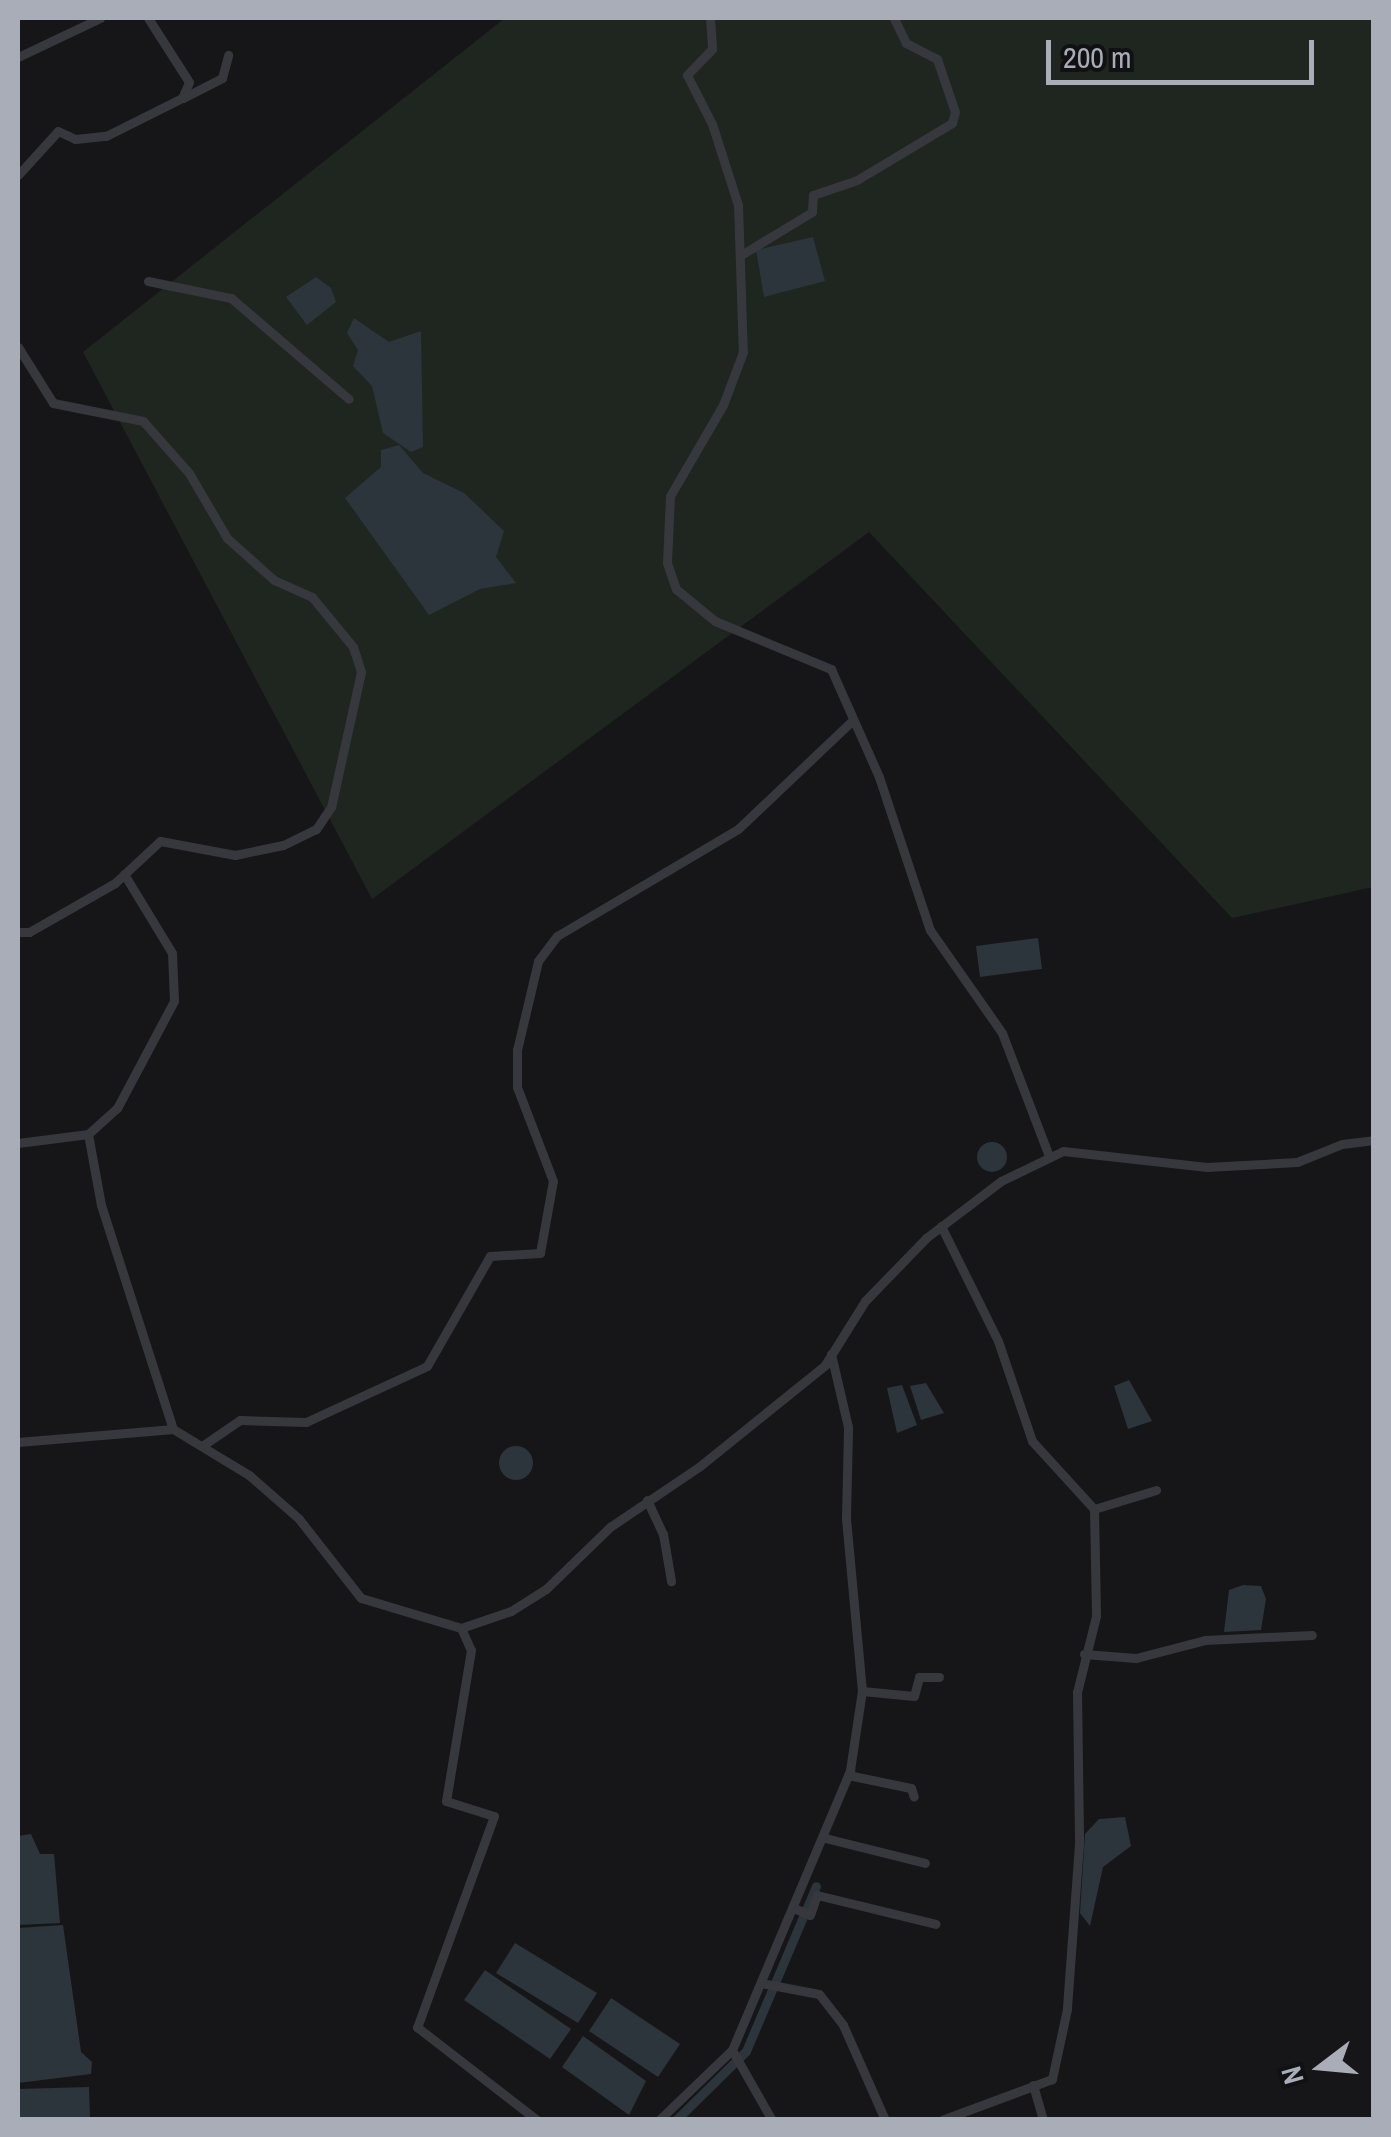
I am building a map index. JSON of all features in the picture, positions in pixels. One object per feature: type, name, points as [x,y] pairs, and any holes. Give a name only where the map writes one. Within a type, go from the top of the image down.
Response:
[{"type":"street","points":[[18,57],[100,18]]},
{"type":"street","points":[[148,18],[189,82],[182,98]]},
{"type":"street","points":[[710,18],[712,49],[686,75],[712,124],[738,205],[743,352],[723,404],[670,496],[667,563],[676,589],[715,621],[831,669],[930,930],[1002,1033],[1049,1156]]},
{"type":"street","points":[[741,256],[812,212],[813,195],[857,180],[952,123],[955,112],[937,59],[906,42],[894,18]]},
{"type":"street","points":[[18,175],[58,131],[75,139],[106,136],[222,78],[228,55]]},
{"type":"street","points":[[148,281],[232,298],[349,399]]},
{"type":"street","points":[[18,347],[54,403],[144,422],[189,473],[227,538],[274,580],[312,597],[360,667],[331,807],[316,830],[283,845],[236,855],[160,841],[124,874],[29,932],[18,932]]},
{"type":"street","points":[[202,1446],[240,1420],[306,1422],[427,1366],[490,1256],[540,1253],[553,1181],[517,1087],[517,1050],[538,961],[556,936],[738,830],[853,720]]},
{"type":"street","points":[[18,1142],[88,1134],[117,1108],[174,1002],[172,953],[124,874]]},
{"type":"street","points":[[88,1134],[101,1205],[173,1428]]},
{"type":"street","points":[[18,1442],[173,1428],[249,1475],[299,1519],[360,1598],[461,1628],[510,1611],[546,1589],[647,1500],[700,1466],[832,1354],[865,1301],[941,1226],[1049,1156],[1100,1153],[1206,1167],[1296,1162],[1342,1144],[1374,1140]]},
{"type":"street","points":[[941,1226],[998,1341],[1032,1441],[1094,1509],[1096,1616],[1076,1692],[1079,1844],[1067,2008],[1052,2080],[942,2120]]},
{"type":"street","points":[[659,2120],[732,2050],[796,1909],[848,1775],[862,1691],[846,1518],[848,1427],[832,1354]]},
{"type":"street","points":[[1094,1509],[1156,1490]]},
{"type":"street","points":[[647,1500],[663,1534],[670,1581]]},
{"type":"street","points":[[461,1628],[471,1650],[446,1801],[494,1816],[417,2027],[537,2120]]},
{"type":"street","points":[[1084,1654],[1136,1658],[1206,1640],[1312,1634]]},
{"type":"street","points":[[862,1691],[914,1696],[919,1677],[939,1677]]},
{"type":"street","points":[[848,1775],[911,1788],[914,1797]]},
{"type":"street","points":[[825,1838],[924,1863]]},
{"type":"street","points":[[796,1909],[810,1915],[818,1895],[936,1924]]},
{"type":"street","points":[[761,1983],[819,1994],[831,2010],[885,2120]]},
{"type":"street","points":[[732,2050],[772,2120]]},
{"type":"street","points":[[1033,2085],[1043,2120]]},
{"type":"shaded area","points":[[505,18],[1373,18],[1373,887],[1232,918],[869,532],[372,899],[83,352]]},
{"type":"shaded area","points":[[813,237],[825,281],[764,297],[756,250]]},
{"type":"shaded area","points":[[316,277],[331,288],[336,302],[307,325],[286,297]]},
{"type":"shaded area","points":[[354,318],[389,342],[421,331],[423,447],[411,452],[383,433],[372,386],[353,366],[358,350],[347,333]]},
{"type":"shaded area","points":[[399,445],[423,473],[464,493],[504,531],[496,557],[516,583],[480,589],[429,615],[345,498],[381,467],[381,450]]},
{"type":"shaded area","points":[[1038,938],[1042,969],[980,977],[976,946]]},
{"type":"shaded area","points":[[992,1142],[1003,1146],[1007,1157],[1003,1168],[992,1172],[981,1168],[977,1157],[981,1146]]},
{"type":"shaded area","points":[[1129,1380],[1152,1421],[1128,1429],[1114,1386]]},
{"type":"shaded area","points":[[926,1383],[944,1413],[921,1420],[910,1386]]},
{"type":"shaded area","points":[[902,1385],[917,1425],[897,1433],[887,1388]]},
{"type":"shaded area","points":[[516,1446],[528,1451],[533,1463],[528,1475],[516,1480],[504,1475],[499,1463],[504,1451]]},
{"type":"shaded area","points":[[1243,1585],[1261,1586],[1266,1599],[1261,1630],[1224,1632],[1229,1590]]},
{"type":"shaded area","points":[[1125,1817],[1131,1846],[1103,1867],[1090,1926],[1080,1913],[1085,1834],[1099,1819]]},
{"type":"shaded area","points":[[31,1834],[40,1854],[54,1854],[60,1923],[18,1925],[18,1836]]},
{"type":"shaded area","points":[[63,1925],[81,2052],[92,2062],[91,2074],[18,2083],[18,1928]]},
{"type":"shaded area","points":[[515,1943],[597,1993],[578,2023],[496,1973]]},
{"type":"shaded area","points":[[485,1970],[571,2029],[550,2059],[464,2000]]},
{"type":"shaded area","points":[[611,1998],[680,2044],[658,2077],[589,2031]]},
{"type":"shaded area","points":[[583,2036],[646,2081],[629,2115],[562,2067]]},
{"type":"shaded area","points":[[89,2087],[90,2119],[18,2119],[18,2089]]},
{"type":"waterway","points":[[676,2120],[746,2051],[816,1886]]}]
